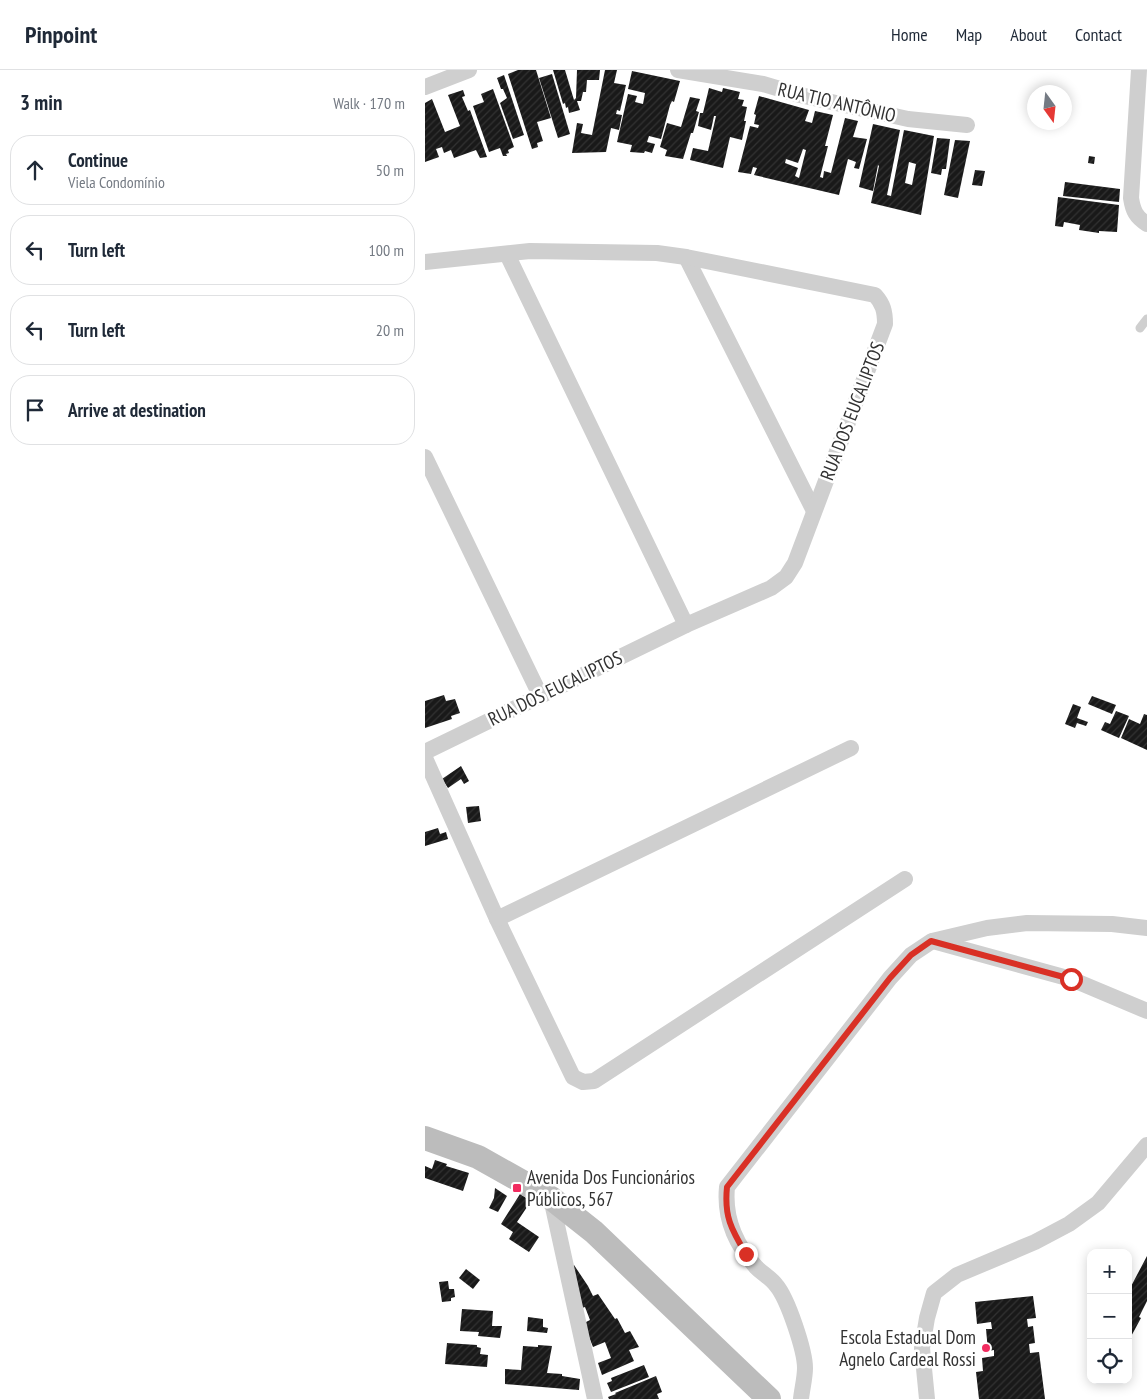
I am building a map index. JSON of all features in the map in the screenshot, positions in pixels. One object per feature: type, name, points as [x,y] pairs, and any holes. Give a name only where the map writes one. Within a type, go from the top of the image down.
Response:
[{"type":"street","points":[[425,87],[469,70]]},
{"type":"street","name":"RUA TIO ANTÔNIO","points":[[678,70],[763,84],[800,96],[908,119],[967,126]]},
{"type":"street","points":[[1139,70],[1131,198],[1133,211],[1139,219],[1147,224]]},
{"type":"street","name":"RUA DOS EUCALIPTOS","points":[[425,262],[531,251],[657,253],[686,257],[875,295],[883,304],[885,324],[795,563],[786,577],[771,588],[686,625],[425,752]]},
{"type":"street","points":[[507,254],[686,625]]},
{"type":"street","points":[[686,257],[814,512]]},
{"type":"street","points":[[425,457],[540,695]]},
{"type":"street","points":[[497,919],[851,748]]},
{"type":"street","points":[[425,758],[497,919],[573,1077],[583,1082],[594,1081],[905,879]]},
{"type":"street","points":[[801,1399],[805,1369],[804,1352],[791,1314],[777,1286],[757,1268],[733,1232],[725,1203],[727,1187],[890,978],[911,955],[931,941],[987,928],[1027,923],[1112,924],[1147,928]]},
{"type":"street","points":[[931,941],[1071,979],[1147,1011]]},
{"type":"street","points":[[425,1138],[478,1157],[551,1198],[593,1232],[769,1399]]},
{"type":"street","points":[[927,1399],[922,1348],[927,1318],[934,1293],[957,1275],[1035,1242],[1069,1224],[1098,1203],[1147,1145]]},
{"type":"street","points":[[551,1198],[595,1399]]},
{"type":"lane","points":[[1140,328],[1147,319]]},
{"type":"building","points":[[518,70],[536,70],[551,118],[537,122],[543,141],[537,143],[538,147],[532,149],[508,74]]},
{"type":"building","points":[[553,70],[565,70],[574,100],[576,98],[577,70],[600,70],[599,80],[587,80],[586,92],[583,92],[581,101],[577,101],[580,110],[569,113],[568,107],[566,108],[565,103],[563,104]]},
{"type":"building","points":[[605,70],[617,70],[614,83],[626,85],[620,111],[617,110],[616,114],[622,115],[619,130],[611,128],[606,152],[572,153],[577,123],[583,124],[581,133],[592,135]]},
{"type":"building","points":[[632,71],[680,81],[674,102],[672,101],[670,105],[661,139],[649,136],[647,142],[655,144],[652,153],[645,151],[644,153],[630,152],[632,145],[617,142],[628,94],[637,96],[635,102],[643,104],[645,93],[628,89]]},
{"type":"building","points":[[552,74],[570,134],[558,138],[539,78]]},
{"type":"building","points":[[504,75],[524,135],[513,139],[500,103],[507,98],[497,78]]},
{"type":"building","points":[[709,88],[722,92],[723,88],[740,92],[738,99],[744,100],[742,106],[747,107],[742,140],[730,137],[723,168],[690,160],[693,148],[708,151],[716,116],[714,116],[711,130],[698,126],[700,113],[703,113]]},
{"type":"building","points":[[493,89],[514,147],[508,150],[507,156],[503,156],[500,148],[489,152],[473,106],[484,102],[481,94]]},
{"type":"building","points":[[463,90],[465,96],[462,97],[468,111],[470,110],[487,157],[480,158],[476,150],[454,158],[451,150],[444,153],[442,147],[436,149],[439,157],[425,162],[425,103],[432,99],[445,132],[460,126],[448,95]]},
{"type":"building","points":[[759,96],[809,110],[805,121],[812,123],[815,111],[833,115],[820,177],[823,178],[824,171],[831,173],[845,118],[858,121],[853,137],[867,139],[859,169],[854,168],[856,162],[848,159],[839,195],[754,175],[757,168],[753,167],[751,174],[738,172],[750,126],[758,128],[759,125],[754,124],[756,115],[754,114]],"holes":[[[803,149],[806,150],[799,178],[795,176],[798,168],[785,163],[786,159],[798,163]]]},
{"type":"building","points":[[690,97],[700,99],[696,111],[699,112],[683,159],[665,156],[667,150],[660,147],[667,123],[681,127]]},
{"type":"building","points":[[873,124],[900,130],[887,195],[891,196],[904,130],[934,136],[921,215],[871,203],[878,165],[873,191],[859,187]],"holes":[[[909,162],[916,164],[912,185],[905,183]]]},
{"type":"building","points":[[937,138],[950,139],[946,169],[942,169],[941,175],[931,173]]},
{"type":"building","points":[[955,140],[970,141],[958,198],[944,195]]},
{"type":"building","points":[[1089,156],[1095,157],[1094,164],[1088,163]]},
{"type":"building","points":[[975,170],[985,171],[982,186],[972,185]]},
{"type":"building","points":[[1065,182],[1120,189],[1119,202],[1063,196]]},
{"type":"building","points":[[1058,197],[1119,205],[1117,232],[1099,231],[1099,233],[1079,230],[1080,225],[1064,222],[1063,227],[1055,226]]},
{"type":"building","points":[[444,695],[446,701],[455,699],[460,713],[451,716],[452,719],[425,728],[425,701]]},
{"type":"building","points":[[1092,696],[1116,705],[1112,714],[1088,704]]},
{"type":"building","points":[[1073,704],[1081,707],[1077,718],[1088,722],[1086,726],[1077,723],[1075,728],[1065,724]]},
{"type":"building","points":[[1116,711],[1129,716],[1119,738],[1101,730],[1105,722],[1110,724]]},
{"type":"building","points":[[1144,714],[1147,715],[1147,750],[1121,738],[1129,719],[1140,724]]},
{"type":"building","points":[[461,766],[469,781],[464,784],[461,779],[448,788],[442,779]]},
{"type":"building","points":[[479,806],[481,821],[468,823],[466,807]]},
{"type":"building","points":[[438,828],[440,834],[446,832],[448,839],[425,846],[425,832]]},
{"type":"building","points":[[435,1160],[447,1164],[446,1166],[469,1173],[463,1191],[425,1178],[425,1166],[432,1169]]},
{"type":"building","points":[[495,1188],[507,1196],[498,1212],[489,1208],[494,1198]]},
{"type":"building","points":[[520,1194],[531,1201],[517,1222],[539,1237],[529,1252],[509,1239],[513,1232],[501,1224]]},
{"type":"building","points":[[1147,1256],[1147,1301],[1132,1335],[1132,1294],[1132,1284]]},
{"type":"building","points":[[574,1265],[593,1296],[598,1294],[615,1319],[617,1318],[625,1333],[630,1331],[639,1347],[629,1350],[634,1361],[602,1375],[598,1363],[611,1358],[605,1342],[593,1347],[587,1332],[584,1323],[590,1320],[585,1307],[582,1308],[568,1267]]},
{"type":"building","points":[[466,1269],[480,1280],[473,1289],[459,1278]]},
{"type":"building","points":[[448,1281],[449,1289],[454,1289],[455,1297],[451,1298],[451,1301],[442,1302],[439,1282]]},
{"type":"building","points":[[1033,1296],[1036,1318],[1027,1319],[1028,1327],[1033,1326],[1035,1343],[1029,1344],[1030,1353],[1039,1352],[1045,1399],[979,1399],[976,1372],[983,1371],[982,1358],[994,1356],[994,1350],[988,1351],[986,1329],[992,1329],[991,1322],[977,1324],[975,1302]]},
{"type":"building","points":[[462,1309],[493,1311],[492,1326],[502,1326],[500,1338],[478,1336],[479,1332],[460,1331]]},
{"type":"building","points":[[528,1317],[543,1319],[543,1327],[548,1328],[547,1333],[527,1331]]},
{"type":"building","points":[[447,1343],[477,1345],[477,1347],[481,1348],[480,1354],[488,1355],[487,1367],[445,1364]]},
{"type":"building","points":[[538,1345],[552,1346],[547,1373],[562,1374],[562,1376],[580,1379],[579,1390],[505,1384],[505,1369],[521,1370],[523,1346],[538,1347]]},
{"type":"building","points":[[644,1365],[649,1377],[611,1392],[607,1383],[612,1381],[611,1378]]},
{"type":"building","points":[[656,1376],[662,1392],[657,1394],[659,1399],[609,1399],[608,1397],[615,1393]]},
{"type":"place","name":"Avenida Dos Funcionários Públicos, 567","points":[[517,1188]]},
{"type":"place","name":"Escola Estadual Dom Agnelo Cardeal Rossi","points":[[986,1348]]},
{"type":"route","points":[[746,1254],[733,1232],[728,1218],[725,1203],[727,1187],[890,978],[911,955],[931,941],[1071,979]]}]
